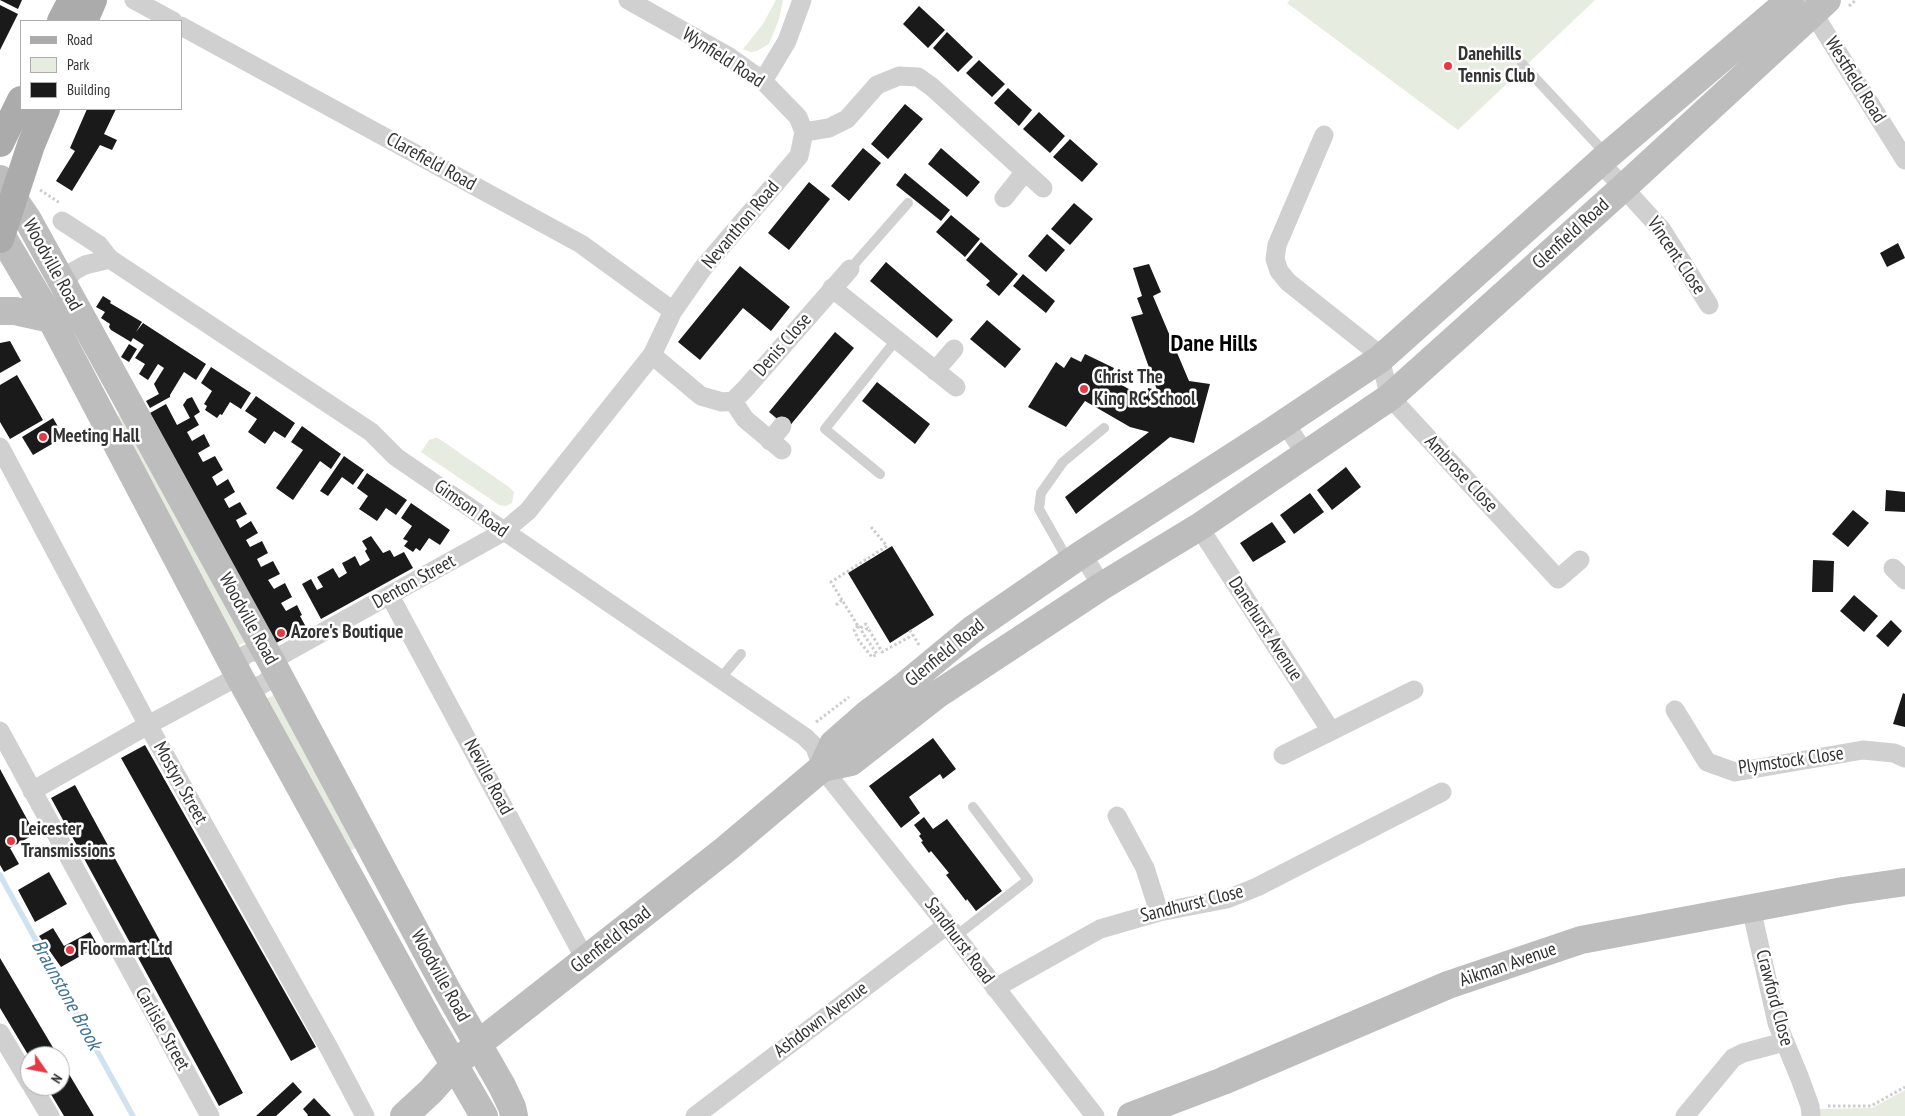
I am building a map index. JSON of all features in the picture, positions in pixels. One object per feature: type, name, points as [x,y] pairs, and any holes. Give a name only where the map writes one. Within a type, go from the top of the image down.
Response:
[{"type":"main road","points":[[62,20],[72,0]]},
{"type":"main road","points":[[84,20],[93,0]]},
{"type":"main road","points":[[0,143],[20,102]]},
{"type":"main road","points":[[0,236],[6,188],[30,145],[46,110]]},
{"type":"street","points":[[134,0],[171,20]]},
{"type":"street","name":"Wynfield Road","points":[[628,0],[728,56],[763,81],[798,118],[804,132]]},
{"type":"street","points":[[763,81],[787,41],[802,0]]},
{"type":"street","name":"Glenfield Road","points":[[404,1116],[431,1091],[454,1065],[478,1044],[726,849],[822,768],[833,744],[866,715],[973,629],[1075,558],[1285,423],[1380,359],[1604,159],[1790,0]]},
{"type":"street","name":"Glenfield Road","points":[[822,768],[851,762],[938,694],[1102,586],[1199,528],[1390,397],[1624,187],[1815,4]]},
{"type":"street","name":"Westfield Road","points":[[1815,4],[1905,160]]},
{"type":"street","name":"Clarefield Road","points":[[182,27],[581,244],[673,311]]},
{"type":"street","points":[[804,132],[829,128],[847,119],[877,85],[899,76],[918,77],[932,87],[1042,188]]},
{"type":"street","points":[[0,107],[6,104],[20,90]]},
{"type":"street","name":"Nevanthon Road","points":[[504,532],[528,511],[652,355],[673,311],[703,268],[799,156],[804,132]]},
{"type":"street","points":[[1324,135],[1277,245],[1275,259],[1279,271],[1288,282],[1375,351],[1380,359]]},
{"type":"street","name":"Vincent Close","points":[[1604,159],[1624,187],[1662,230],[1709,305]]},
{"type":"street","points":[[1004,198],[1024,173]]},
{"type":"street","name":"Woodville Road","points":[[6,188],[28,220],[271,661],[448,992],[512,1107],[514,1116]]},
{"type":"street","name":"Gimson Road","points":[[62,221],[99,245],[110,259],[371,432],[396,457],[805,737],[815,747],[822,768]]},
{"type":"street","name":"Woodville Road","points":[[0,236],[50,319],[239,676],[484,1116]]},
{"type":"street","points":[[62,284],[74,271],[85,265],[110,259]]},
{"type":"street","name":"Denis Close","points":[[733,401],[850,269]]},
{"type":"street","points":[[832,288],[956,387]]},
{"type":"street","name":"Woodville Road","points":[[0,311],[15,311],[50,319]]},
{"type":"street","points":[[935,371],[954,350]]},
{"type":"street","points":[[652,355],[701,396],[722,402],[733,401],[745,419],[776,445],[782,426]]},
{"type":"street","name":"Ambrose Close","points":[[1380,359],[1390,397],[1558,579],[1580,560]]},
{"type":"street","points":[[1285,423],[1306,455]]},
{"type":"street","name":"Mostyn Street","points":[[0,447],[148,725],[329,1048],[365,1116]]},
{"type":"street","name":"Danehurst Avenue","points":[[1199,528],[1331,731]]},
{"type":"street","name":"Denton Street","points":[[271,661],[504,532]]},
{"type":"street","points":[[1075,558],[1102,586]]},
{"type":"street","name":"Neville Road","points":[[390,596],[586,959]]},
{"type":"street","points":[[32,791],[239,676],[247,684],[258,686],[267,682],[273,672],[271,661]]},
{"type":"street","points":[[1283,755],[1414,690]]},
{"type":"street","name":"Plymstock Close","points":[[1674,710],[1707,762],[1735,772],[1863,750],[1894,753],[1905,758]]},
{"type":"street","name":"Carlisle Street","points":[[0,731],[210,1116]]},
{"type":"street","name":"Sandhurst Road","points":[[822,768],[952,930],[1095,1116]]},
{"type":"street","name":"Sandhurst Close","points":[[995,988],[1100,929],[1159,912],[1227,899],[1257,887],[1442,792]]},
{"type":"street","points":[[1117,816],[1145,868],[1159,912]]},
{"type":"street","points":[[345,868],[374,854]]},
{"type":"street","name":"Aikman Avenue","points":[[1131,1116],[1223,1081],[1448,985],[1572,943],[1842,891],[1905,882]]},
{"type":"street","name":"Crawford Close","points":[[1751,908],[1777,1023],[1799,1076],[1810,1111]]},
{"type":"street","name":"Ashdown Avenue","points":[[695,1116],[952,930]]},
{"type":"street","points":[[0,1033],[20,1067]]},
{"type":"street","points":[[1685,1116],[1733,1058],[1743,1053],[1784,1042]]},
{"type":"street","points":[[38,1096],[50,1116]]},
{"type":"lane","points":[[1522,64],[1604,159]]},
{"type":"lane","points":[[850,269],[908,203]]},
{"type":"lane","points":[[880,474],[825,429],[896,340]]},
{"type":"lane","points":[[1075,558],[1039,509],[1041,493],[1063,462],[1104,428]]},
{"type":"lane","points":[[720,679],[741,654]]},
{"type":"lane","points":[[952,930],[1028,880],[973,807]]},
{"type":"path","points":[[871,527],[887,546],[831,582],[859,629],[866,624],[882,652],[913,635]]},
{"type":"path","points":[[836,605],[842,600]]},
{"type":"path","points":[[858,626],[854,630],[859,641],[872,657],[877,654],[862,632],[868,628]]},
{"type":"path","points":[[805,737],[816,722],[851,695]]},
{"type":"path","points":[[1810,1111],[1871,1106],[1905,1087]]},
{"type":"green space","points":[[776,0],[783,0],[779,19],[769,44],[757,51],[751,52],[743,49],[763,24]]},
{"type":"green space","name":"Danehills Tennis Club","points":[[1290,0],[1595,0],[1458,130],[1287,3]]},
{"type":"green space","points":[[123,413],[247,641],[233,649],[117,417]]},
{"type":"green space","points":[[438,438],[509,487],[514,492],[512,503],[506,506],[499,505],[421,452],[429,440]]},
{"type":"green space","points":[[275,694],[359,846],[345,854],[261,702]]},
{"type":"green space","points":[[1905,1090],[1905,1116],[1820,1116],[1819,1109],[1872,1108]]},
{"type":"building","points":[[0,0],[22,0],[18,9]]},
{"type":"building","points":[[0,5],[18,14],[0,50]]},
{"type":"building","points":[[919,6],[945,30],[928,48],[903,24]]},
{"type":"building","points":[[947,32],[973,57],[958,72],[933,48]]},
{"type":"building","points":[[979,60],[1005,84],[992,97],[966,73]]},
{"type":"building","points":[[1008,88],[1032,110],[1019,126],[994,103]]},
{"type":"building","points":[[905,104],[923,119],[888,159],[871,144]]},
{"type":"building","points":[[87,110],[116,110],[104,134],[117,140],[112,150],[100,145],[72,191],[56,181],[75,151],[70,148]]},
{"type":"building","points":[[1039,112],[1065,136],[1050,153],[1023,129]]},
{"type":"building","points":[[1070,139],[1098,164],[1082,182],[1053,157]]},
{"type":"building","points":[[863,148],[881,163],[849,201],[831,186]]},
{"type":"building","points":[[941,148],[980,182],[967,197],[928,164]]},
{"type":"building","points":[[905,173],[950,210],[941,221],[896,185]]},
{"type":"building","points":[[809,182],[830,199],[789,250],[768,233]]},
{"type":"building","points":[[1074,203],[1093,219],[1070,245],[1051,229]]},
{"type":"building","points":[[951,215],[980,239],[965,257],[936,232]]},
{"type":"building","points":[[1047,234],[1065,250],[1046,272],[1028,256]]},
{"type":"building","points":[[981,242],[1018,274],[999,296],[986,285],[990,281],[966,260]]},
{"type":"building","points":[[1898,243],[1905,258],[1887,267],[1880,253]]},
{"type":"building","points":[[886,262],[953,320],[937,338],[870,281]]},
{"type":"building","name":"Christ The King RC School","points":[[1149,264],[1161,292],[1153,296],[1189,381],[1210,384],[1194,443],[1170,437],[1076,514],[1065,497],[1149,432],[1130,427],[1085,401],[1066,427],[1028,407],[1056,362],[1064,368],[1071,357],[1081,362],[1085,354],[1114,368],[1109,378],[1136,393],[1146,397],[1148,388],[1157,390],[1131,317],[1143,314],[1137,298],[1142,296],[1133,268]]},
{"type":"building","points":[[740,266],[790,307],[771,331],[743,308],[700,360],[678,342]]},
{"type":"building","points":[[1023,274],[1055,301],[1046,313],[1013,286]]},
{"type":"building","points":[[103,296],[111,301],[110,303],[142,322],[136,332],[143,323],[206,364],[196,380],[184,372],[170,397],[150,408],[146,401],[159,394],[154,384],[164,368],[158,364],[148,380],[139,374],[145,364],[135,358],[144,345],[133,338],[131,342],[111,330],[110,324],[101,318],[105,312],[96,307]]},
{"type":"building","points":[[987,320],[1021,349],[1005,368],[970,339]]},
{"type":"building","points":[[835,332],[854,348],[788,428],[769,412]]},
{"type":"building","points":[[10,341],[21,361],[0,373],[0,343]]},
{"type":"building","points":[[129,344],[137,349],[129,362],[121,357]]},
{"type":"building","points":[[211,367],[251,393],[241,409],[230,402],[222,415],[220,414],[217,418],[205,410],[207,406],[204,404],[212,391],[201,383]]},
{"type":"building","points":[[17,375],[43,420],[10,439],[0,422],[0,385]]},
{"type":"building","points":[[877,382],[930,424],[915,444],[862,401]]},
{"type":"building","points":[[256,396],[295,423],[285,438],[274,431],[265,444],[248,432],[257,419],[245,411]]},
{"type":"building","points":[[192,397],[200,412],[194,416],[199,425],[187,432],[192,441],[204,434],[210,446],[198,453],[203,462],[215,456],[223,470],[212,477],[217,486],[228,479],[235,492],[224,499],[229,508],[240,502],[247,514],[236,520],[240,528],[251,521],[258,533],[246,540],[250,547],[262,541],[268,553],[257,559],[261,567],[273,561],[280,574],[268,580],[274,589],[285,583],[292,597],[281,603],[286,611],[297,605],[302,615],[300,616],[306,627],[276,643],[150,413],[166,404],[177,425],[190,418],[183,405],[187,399]]},
{"type":"building","name":"Meeting Hall","points":[[53,418],[64,437],[33,455],[22,437]]},
{"type":"building","points":[[302,426],[341,454],[331,469],[320,461],[293,500],[276,488],[303,450],[291,442]]},
{"type":"building","points":[[344,456],[364,470],[353,485],[342,477],[328,496],[320,491]]},
{"type":"building","points":[[1346,467],[1361,487],[1332,510],[1317,490]]},
{"type":"building","points":[[367,473],[407,500],[396,515],[386,508],[377,521],[359,509],[368,496],[357,488]]},
{"type":"building","points":[[1886,490],[1905,492],[1905,512],[1885,511]]},
{"type":"building","points":[[1310,493],[1324,512],[1294,534],[1280,515]]},
{"type":"building","points":[[411,503],[450,530],[440,545],[429,538],[420,551],[416,548],[413,552],[404,546],[408,541],[403,539],[412,526],[401,518]]},
{"type":"building","points":[[1853,510],[1869,523],[1848,547],[1832,534]]},
{"type":"building","points":[[1272,522],[1286,542],[1253,562],[1240,543]]},
{"type":"building","points":[[371,536],[383,553],[390,550],[394,557],[404,552],[413,568],[321,619],[302,584],[311,579],[317,590],[323,587],[317,577],[333,568],[339,578],[347,573],[342,563],[355,556],[360,566],[370,560],[365,551],[367,549],[362,541]]},
{"type":"building","points":[[892,546],[934,615],[890,643],[848,573]]},
{"type":"building","points":[[1813,560],[1834,561],[1833,592],[1812,592]]},
{"type":"building","points":[[1854,595],[1878,616],[1864,632],[1840,611]]},
{"type":"building","points":[[1891,620],[1902,631],[1888,647],[1876,636]]},
{"type":"building","points":[[1903,693],[1905,694],[1905,727],[1893,724]]},
{"type":"building","points":[[933,738],[956,769],[943,779],[940,774],[909,797],[920,813],[901,828],[869,786]]},
{"type":"building","points":[[145,745],[316,1047],[291,1061],[121,758]]},
{"type":"building","name":"Leicester Transmissions","points":[[0,769],[35,834],[10,848],[19,864],[4,872],[0,865]]},
{"type":"building","points":[[75,785],[243,1093],[219,1106],[51,798]]},
{"type":"building","points":[[924,817],[933,829],[947,819],[1002,891],[976,911],[946,875],[949,873],[921,842],[923,841],[919,836],[921,834],[914,825]]},
{"type":"building","points":[[49,872],[67,904],[35,922],[18,890]]},
{"type":"building","name":"Floormart Ltd","points":[[53,928],[64,946],[90,932],[98,946],[61,967],[39,936]]},
{"type":"building","points":[[0,958],[52,1046],[23,1046],[0,1008]]},
{"type":"building","points":[[70,1076],[94,1116],[64,1116],[52,1096],[70,1096]]},
{"type":"building","points":[[293,1082],[302,1092],[276,1116],[256,1116]]},
{"type":"building","points":[[314,1098],[331,1116],[307,1116],[303,1109]]},
{"type":"waterway","name":"Braunstone Brook","points":[[0,875],[133,1116]]},
{"type":"place","name":"Danehills Tennis Club","points":[[1448,66]]},
{"type":"place","name":"Christ The King RC School","points":[[1084,389]]},
{"type":"place","name":"Meeting Hall","points":[[43,437]]},
{"type":"place","name":"Azore's Boutique","points":[[281,633]]},
{"type":"place","name":"Leicester Transmissions","points":[[11,841]]},
{"type":"place","name":"Floormart Ltd","points":[[70,950]]},
{"type":"district","name":"Dane Hills","points":[[1214,344]]}]
